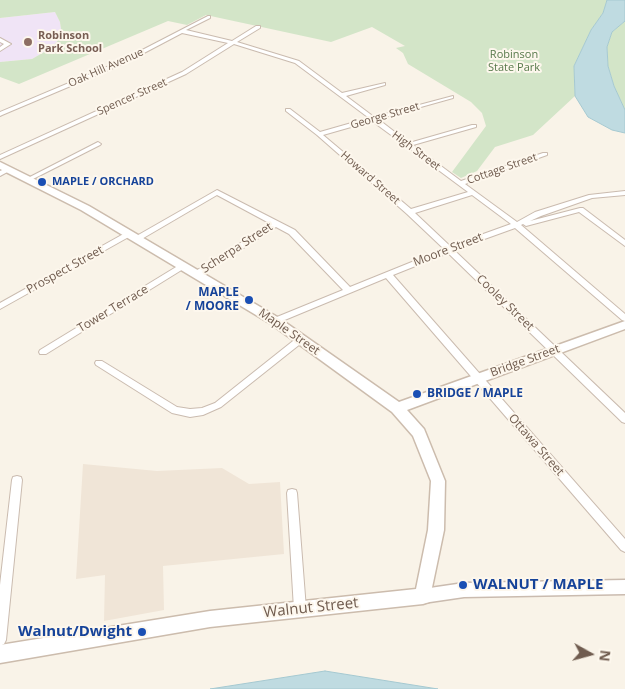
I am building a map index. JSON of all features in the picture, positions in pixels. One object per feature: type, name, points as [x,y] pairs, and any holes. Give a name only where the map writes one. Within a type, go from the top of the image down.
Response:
[{"type":"main road","name":"Maple Street","points":[[3,169],[63,195],[275,321],[397,408],[419,433],[438,481],[436,530],[423,596]]},
{"type":"main road","name":"Bridge Street","points":[[397,408],[625,325]]},
{"type":"main road","name":"Walnut Street","points":[[0,654],[158,626],[423,596]]},
{"type":"street","name":"Oak Hill Avenue","points":[[0,114],[123,62],[208,17]]},
{"type":"street","name":"Spencer Street","points":[[0,157],[175,77],[258,27]]},
{"type":"street","name":"High Street","points":[[182,31],[292,59],[516,225],[625,318]]},
{"type":"street","points":[[0,40],[8,43],[0,49]]},
{"type":"street","points":[[341,95],[383,84]]},
{"type":"street","name":"George Street","points":[[319,134],[451,97]]},
{"type":"street","name":"Howard Street","points":[[288,110],[410,212],[450,249]]},
{"type":"street","points":[[408,145],[474,126]]},
{"type":"street","points":[[29,179],[98,144]]},
{"type":"street","name":"Cottage Street","points":[[460,183],[545,154]]},
{"type":"street","name":"Prospect Street","points":[[0,306],[217,192],[277,223]]},
{"type":"street","points":[[410,212],[472,192]]},
{"type":"street","name":"Moore Street","points":[[275,321],[387,274],[516,225],[538,214],[583,198],[625,193]]},
{"type":"street","points":[[516,225],[580,210],[625,244]]},
{"type":"street","points":[[277,223],[305,244],[348,290]]},
{"type":"street","name":"Scherpa Street","points":[[197,274],[277,223]]},
{"type":"street","name":"Cooley Street","points":[[450,249],[625,419]]},
{"type":"street","name":"Tower Terrace","points":[[42,352],[184,266]]},
{"type":"street","name":"Ottawa Street","points":[[387,274],[625,547]]},
{"type":"street","points":[[99,362],[176,410],[190,413],[203,412],[218,405],[300,339]]},
{"type":"street","points":[[0,640],[16,480]]},
{"type":"street","points":[[292,493],[300,609]]},
{"type":"street","name":"Walnut Street","points":[[423,596],[464,590],[625,587]]},
{"type":"shaded area","name":"Robinson Park School","points":[[55,12],[60,22],[62,36],[51,48],[32,59],[0,62],[0,18]]},
{"type":"shaded area","points":[[83,464],[157,471],[222,468],[249,484],[280,482],[284,554],[163,566],[164,610],[104,621],[105,575],[76,579]]},
{"type":"green space","name":"Robinson State Park","points":[[0,0],[607,0],[603,13],[591,30],[574,66],[575,96],[533,135],[495,147],[477,171],[461,178],[452,172],[486,126],[482,113],[471,102],[408,64],[403,53],[396,48],[405,46],[372,27],[331,42],[206,15],[187,25],[168,21],[19,84],[0,77],[0,62],[32,59],[51,48],[62,36],[60,22],[55,12],[0,18]]},
{"type":"green space","points":[[625,21],[625,110],[614,86],[608,66],[607,47],[612,32]]},
{"type":"water","points":[[607,0],[625,0],[625,21],[612,32],[607,47],[608,66],[614,86],[625,110],[625,133],[612,130],[588,117],[575,96],[574,66],[591,30],[603,13]]},
{"type":"water","points":[[325,671],[438,689],[210,689]]},
{"type":"place","name":"Robinson Park School","points":[[28,42]]},
{"type":"place","name":"MAPLE / ORCHARD","points":[[42,182]]},
{"type":"place","name":"MAPLE / MOORE","points":[[249,300]]},
{"type":"place","name":"BRIDGE / MAPLE","points":[[417,394]]},
{"type":"place","name":"WALNUT / MAPLE","points":[[463,585]]},
{"type":"place","name":"Walnut/Dwight","points":[[142,632]]}]
